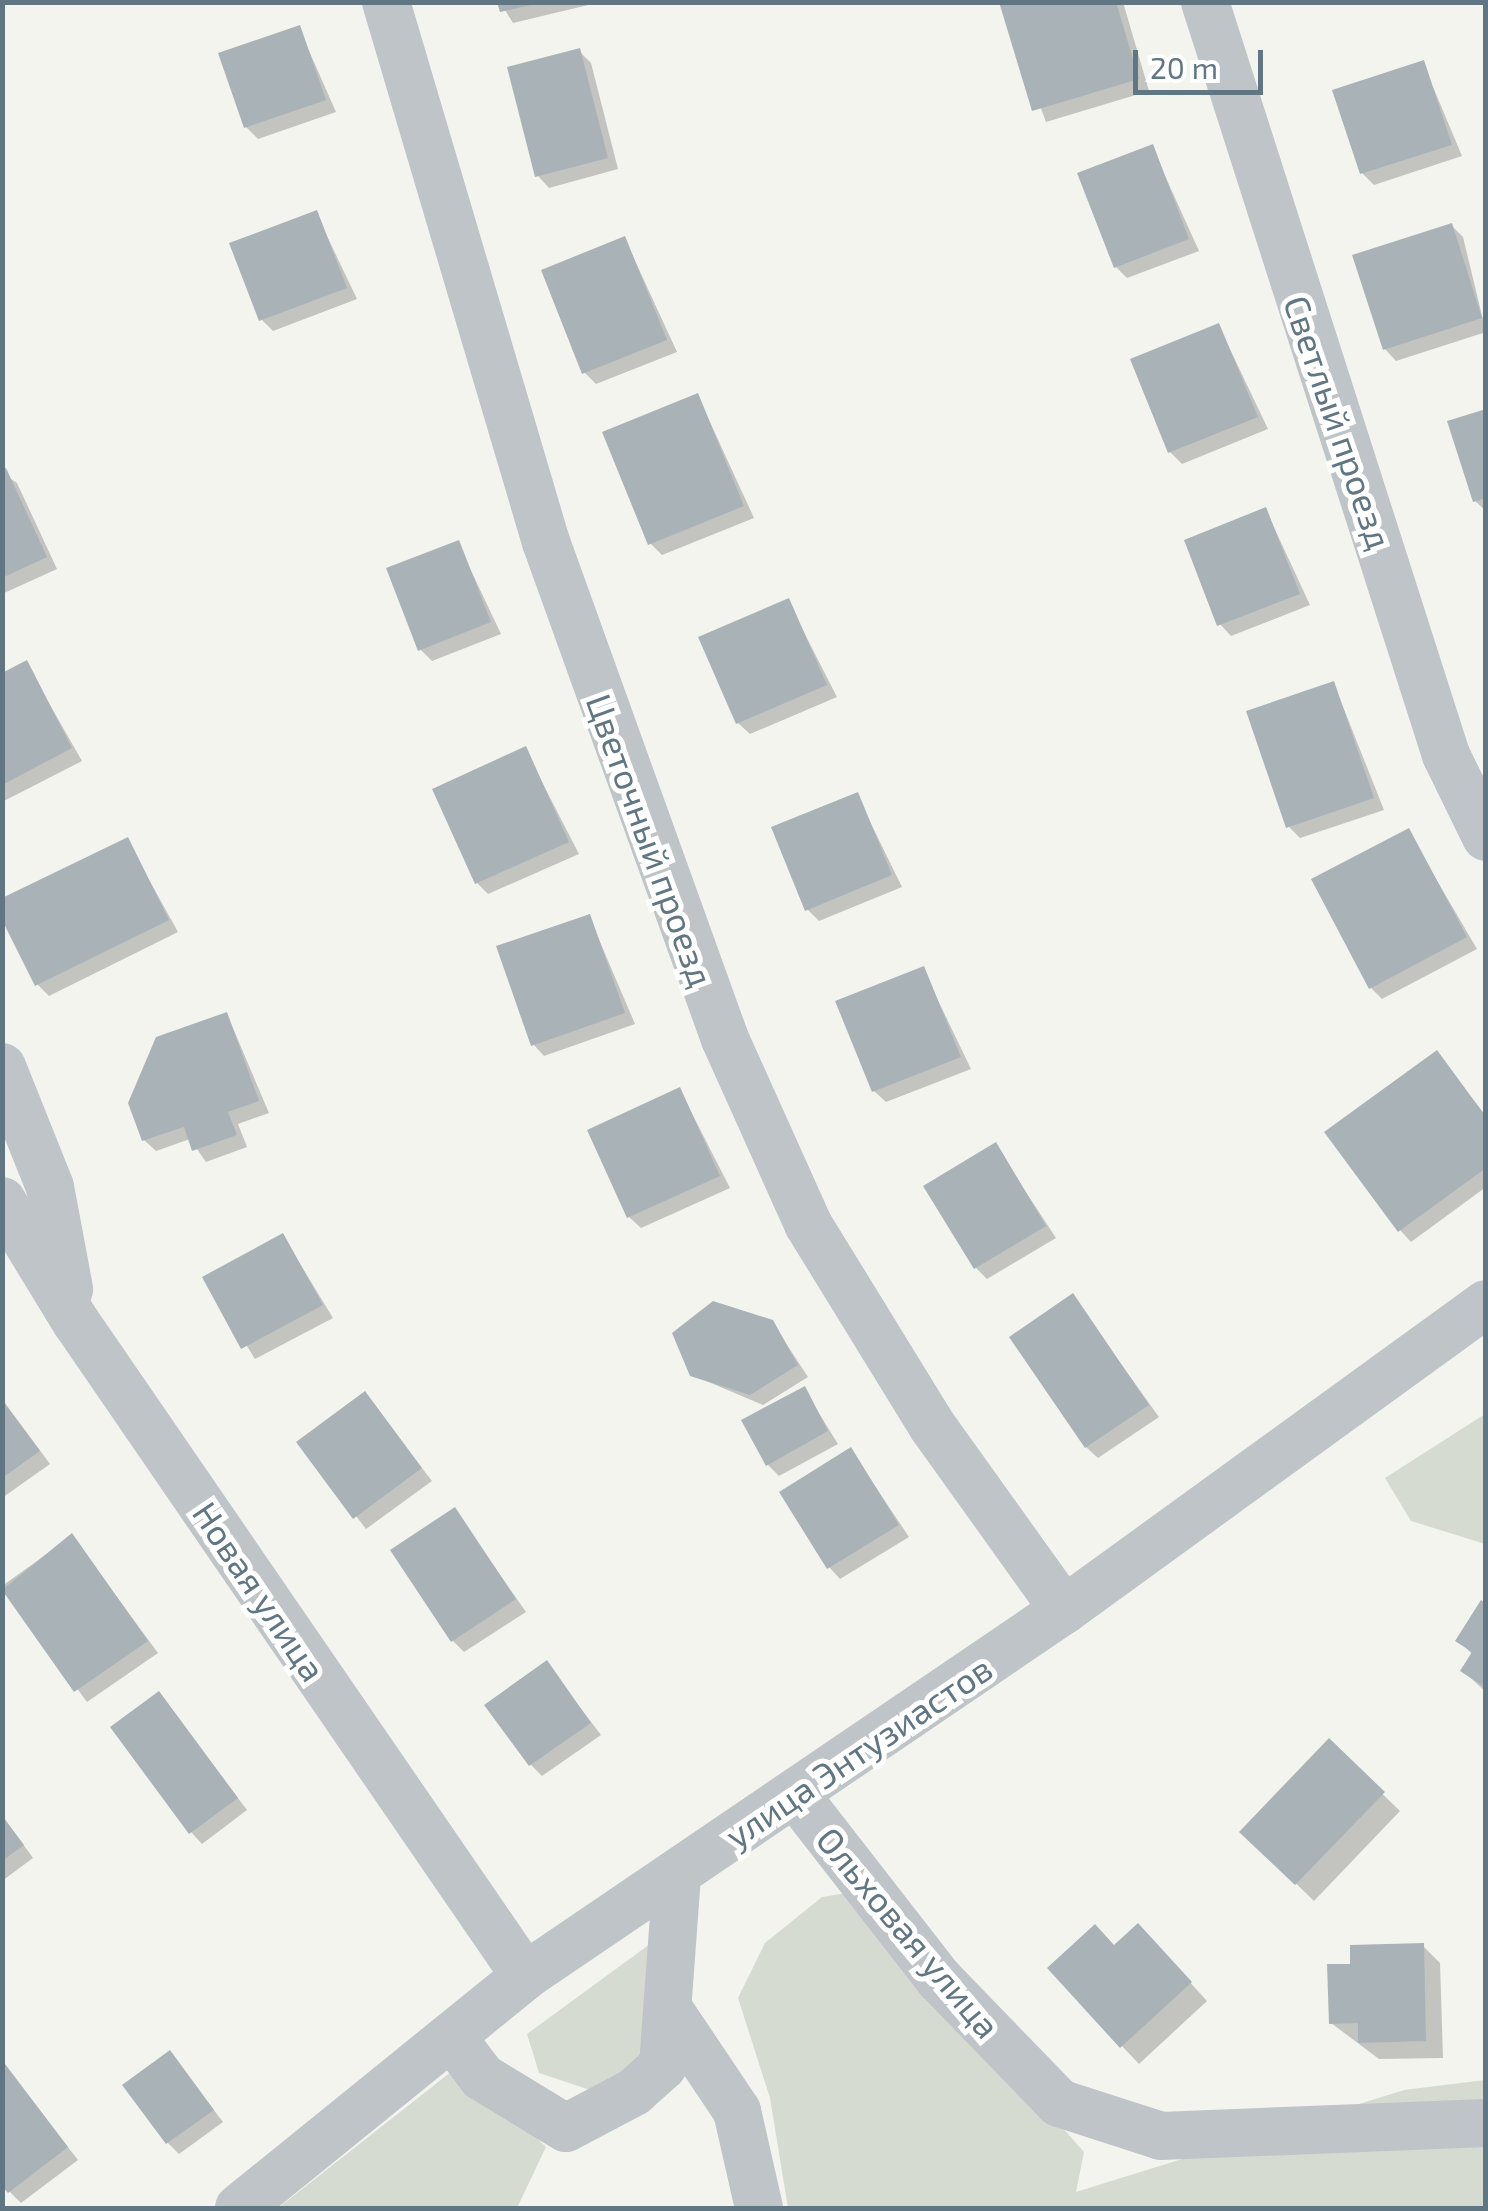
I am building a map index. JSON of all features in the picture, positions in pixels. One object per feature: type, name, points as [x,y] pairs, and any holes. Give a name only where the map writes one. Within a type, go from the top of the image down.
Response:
[{"type":"street","name":"Цветочный проезд","points":[[386,2],[546,542],[725,1039],[808,1224],[932,1427],[1064,1610]]},
{"type":"street","name":"Светлый проезд","points":[[1204,2],[1446,755],[1486,837]]},
{"type":"street","points":[[2,1067],[50,1187],[76,1322]]},
{"type":"street","name":"Новая улица","points":[[2,1201],[76,1322],[524,1976]]},
{"type":"street","name":"улица Энтузиастов","points":[[238,2208],[524,1976],[1064,1610],[1486,1304]]},
{"type":"street","name":"Ольховая улица","points":[[795,1794],[940,1980],[1059,2103],[1162,2136],[1486,2123]]},
{"type":"street","points":[[452,2037],[482,2077],[566,2128],[663,2066],[672,2014],[677,1874]]},
{"type":"street","points":[[672,2014],[737,2111],[759,2208]]},
{"type":"shaded area","points":[[1485,1414],[1485,1544],[1411,1521],[1385,1478]]},
{"type":"shaded area","points":[[853,1892],[1084,2152],[1076,2192],[1404,2090],[1485,2080],[1485,2208],[788,2208],[770,2098],[738,1998],[765,1943],[822,1897]]},
{"type":"shaded area","points":[[654,1941],[650,2047],[631,2074],[590,2090],[539,2073],[527,2034]]},
{"type":"shaded area","points":[[461,2064],[546,2147],[517,2208],[278,2208]]},
{"type":"building","points":[[497,2],[535,2],[535,4],[500,12]]},
{"type":"building","points":[[999,2],[1116,2],[1139,79],[1032,111]]},
{"type":"building","points":[[300,25],[326,100],[244,128],[218,53]]},
{"type":"building","points":[[580,48],[608,158],[535,177],[507,67]]},
{"type":"building","points":[[1424,60],[1452,145],[1360,174],[1332,90]]},
{"type":"building","points":[[1153,144],[1189,239],[1114,268],[1077,173]]},
{"type":"building","points":[[317,210],[347,288],[259,321],[229,243]]},
{"type":"building","points":[[1452,223],[1482,318],[1383,350],[1352,255]]},
{"type":"building","points":[[625,236],[667,340],[582,374],[541,270]]},
{"type":"building","points":[[1219,323],[1258,417],[1168,453],[1130,359]]},
{"type":"building","points":[[698,393],[744,506],[648,545],[602,432]]},
{"type":"building","points":[[1486,409],[1486,498],[1473,502],[1447,421]]},
{"type":"building","points":[[6,468],[47,557],[2,578],[2,470]]},
{"type":"building","points":[[1266,507],[1300,594],[1217,626],[1184,540]]},
{"type":"building","points":[[459,540],[491,622],[418,651],[386,568]]},
{"type":"building","points":[[789,598],[827,685],[736,724],[698,637]]},
{"type":"building","points":[[27,660],[72,748],[2,785],[2,673]]},
{"type":"building","points":[[1334,681],[1374,798],[1286,828],[1246,711]]},
{"type":"building","points":[[526,746],[569,842],[475,884],[432,789]]},
{"type":"building","points":[[858,792],[892,875],[805,911],[771,827]]},
{"type":"building","points":[[1409,828],[1467,937],[1369,989],[1311,879]]},
{"type":"building","points":[[128,837],[169,920],[35,986],[2,920],[2,898]]},
{"type":"building","points":[[590,914],[625,1013],[531,1046],[496,946]]},
{"type":"building","points":[[924,966],[961,1057],[872,1092],[835,1001]]},
{"type":"building","points":[[227,1012],[259,1101],[228,1112],[237,1135],[192,1151],[184,1127],[142,1141],[128,1103],[156,1037]]},
{"type":"building","points":[[1437,1050],[1486,1117],[1486,1168],[1398,1232],[1324,1132]]},
{"type":"building","points":[[680,1087],[720,1176],[627,1218],[587,1130]]},
{"type":"building","points":[[996,1142],[1046,1226],[974,1269],[923,1186]]},
{"type":"building","points":[[283,1233],[323,1305],[241,1349],[202,1277]]},
{"type":"building","points":[[1073,1293],[1149,1405],[1085,1448],[1009,1337]]},
{"type":"building","points":[[713,1301],[773,1320],[798,1365],[750,1395],[690,1376],[672,1333]]},
{"type":"building","points":[[805,1386],[828,1431],[766,1466],[741,1420]]},
{"type":"building","points":[[365,1391],[422,1468],[353,1519],[296,1442]]},
{"type":"building","points":[[2,1400],[40,1451],[2,1478]]},
{"type":"building","points":[[851,1447],[899,1525],[827,1569],[779,1492]]},
{"type":"building","points":[[455,1507],[516,1599],[451,1642],[390,1550]]},
{"type":"building","points":[[72,1533],[148,1641],[74,1692],[2,1590]]},
{"type":"building","points":[[1481,1600],[1486,1603],[1486,1688],[1460,1671],[1472,1652],[1455,1641]]},
{"type":"building","points":[[547,1660],[591,1723],[529,1766],[484,1705]]},
{"type":"building","points":[[159,1691],[238,1798],[189,1834],[110,1727]]},
{"type":"building","points":[[1329,1738],[1385,1792],[1295,1885],[1239,1832]]},
{"type":"building","points":[[2,1816],[24,1845],[2,1861]]},
{"type":"building","points":[[1138,1923],[1192,1982],[1120,2048],[1047,1968],[1095,1924],[1114,1945]]},
{"type":"building","points":[[1424,1943],[1426,2041],[1358,2043],[1358,2023],[1329,2024],[1327,1964],[1350,1964],[1350,1945]]},
{"type":"building","points":[[170,2050],[214,2110],[166,2144],[122,2085]]},
{"type":"building","points":[[2,2060],[68,2147],[8,2193],[2,2186]]}]
